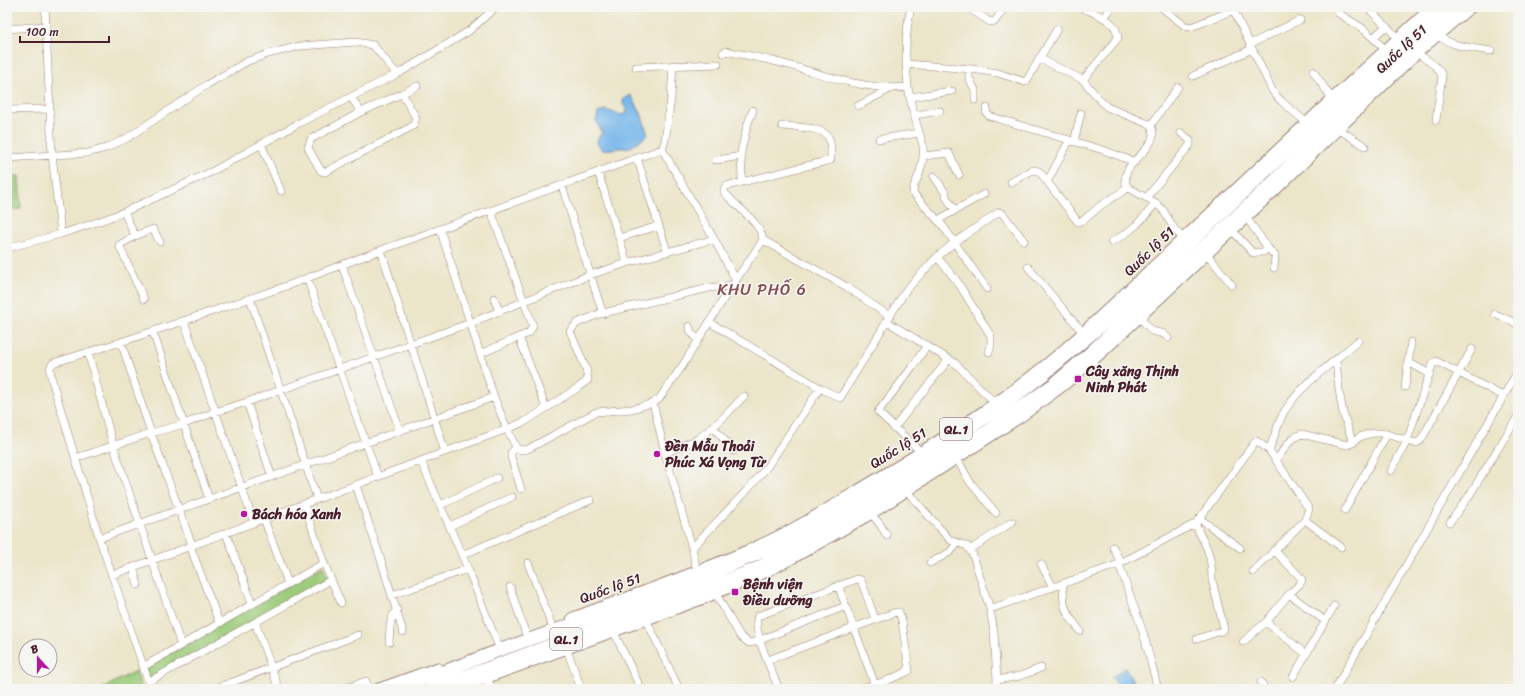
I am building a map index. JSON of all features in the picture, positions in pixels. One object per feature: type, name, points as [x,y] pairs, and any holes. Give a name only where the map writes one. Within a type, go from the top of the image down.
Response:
[{"type":"highway","name":"Quốc lộ 51","points":[[398,689],[499,648],[704,587],[755,569],[806,544],[900,480],[998,406],[1047,372],[1085,335],[1119,311],[1184,243],[1284,150],[1443,7]]},
{"type":"highway","name":"Quốc lộ 51","points":[[900,480],[975,443],[1058,380],[1204,250],[1287,173],[1316,145],[1357,99],[1458,11]]},
{"type":"highway","name":"Quốc lộ 51","points":[[430,689],[644,616],[704,587]]},
{"type":"main road","name":"Quốc lộ 51","points":[[1284,150],[1307,123],[1432,7]]},
{"type":"main road","name":"Quốc lộ 51","points":[[1316,145],[1338,129],[1437,35],[1458,11],[1471,7]]},
{"type":"main road","name":"Quốc lộ 51","points":[[704,587],[753,548],[900,480],[957,459],[975,443],[1022,416],[1064,386],[1139,317],[1204,250],[1246,217],[1287,173]]},
{"type":"main road","name":"Quốc lộ 51","points":[[378,689],[499,648],[526,635],[552,626],[704,587],[793,558],[870,514],[900,480],[921,452],[998,406]]},
{"type":"main road","name":"Quốc lộ 51","points":[[456,689],[487,678],[565,644]]},
{"type":"street","points":[[45,7],[52,155],[61,234]]},
{"type":"street","points":[[7,248],[61,234],[124,212],[213,171],[261,144],[397,74],[469,31],[496,7]]},
{"type":"street","points":[[910,7],[906,64],[908,87],[924,156],[920,172],[913,187],[914,193],[955,242],[987,289]]},
{"type":"street","points":[[967,7],[990,22],[995,21],[1005,7]]},
{"type":"street","points":[[1081,7],[1104,18],[1116,27],[1118,32],[1118,38],[1083,80]]},
{"type":"street","points":[[1104,18],[1112,7]]},
{"type":"street","points":[[1161,7],[1185,26],[1191,27],[1233,8],[1273,92],[1307,123]]},
{"type":"street","points":[[1369,9],[1398,38]]},
{"type":"street","points":[[1338,13],[1374,37],[1386,49]]},
{"type":"street","points":[[1193,76],[1300,20]]},
{"type":"street","points":[[7,29],[46,26]]},
{"type":"street","points":[[1374,37],[1386,26]]},
{"type":"street","points":[[906,64],[998,73],[1025,82],[1057,28]]},
{"type":"street","points":[[1437,35],[1443,40],[1455,44],[1492,51]]},
{"type":"street","points":[[7,158],[88,153],[106,148],[146,127],[208,84],[248,61],[300,46],[356,42],[373,45],[397,74]]},
{"type":"street","points":[[723,53],[726,51],[780,62],[873,86],[892,88],[908,87]]},
{"type":"street","points":[[1418,53],[1435,66],[1440,71],[1442,76],[1436,120]]},
{"type":"street","points":[[1039,58],[1083,80],[1107,108],[1151,125],[1154,131],[1151,141],[1135,162],[1126,169],[1124,176],[1125,183],[1128,188],[1147,197],[1163,210],[1184,243]]},
{"type":"street","points":[[636,67],[718,64]]},
{"type":"street","points":[[331,580],[256,622],[150,686],[100,538],[51,377],[50,368],[53,363],[153,332],[307,278],[662,149],[665,142],[671,98],[672,65]]},
{"type":"street","points":[[969,69],[968,78],[975,90],[975,100]]},
{"type":"street","points":[[1313,72],[1332,99]]},
{"type":"street","points":[[402,94],[416,118],[413,126],[325,172],[321,172],[308,148],[311,140],[362,112],[417,86]]},
{"type":"street","points":[[1151,125],[1178,87]]},
{"type":"street","points":[[858,106],[892,88]]},
{"type":"street","points":[[910,97],[952,91]]},
{"type":"street","points":[[351,97],[362,112]]},
{"type":"street","points":[[987,108],[986,112],[989,116],[1135,162]]},
{"type":"street","points":[[7,110],[50,109]]},
{"type":"street","points":[[742,181],[741,156],[747,126],[753,110]]},
{"type":"street","points":[[914,115],[940,111]]},
{"type":"street","points":[[1047,182],[1072,141],[1081,112]]},
{"type":"street","points":[[440,229],[494,397],[517,449],[528,449],[596,412],[632,409],[653,403],[659,399],[683,365],[734,282],[762,240],[762,233],[756,225],[724,192],[726,186],[831,160],[829,138],[824,132],[813,129],[782,126]]},
{"type":"street","points":[[1338,129],[1365,146]]},
{"type":"street","points":[[879,139],[919,133]]},
{"type":"street","points":[[1147,197],[1190,145],[1190,140],[1181,134]]},
{"type":"street","points":[[261,144],[282,191]]},
{"type":"street","points":[[662,149],[714,239],[734,282]]},
{"type":"street","points":[[924,156],[949,153],[959,175]]},
{"type":"street","points":[[716,160],[741,156]]},
{"type":"street","points":[[637,158],[667,251]]},
{"type":"street","points":[[1011,182],[1035,169],[1039,170],[1078,222],[1084,220],[1100,206],[1128,188]]},
{"type":"street","points":[[598,172],[626,263]]},
{"type":"street","points":[[934,176],[955,210]]},
{"type":"street","points":[[562,186],[603,314]]},
{"type":"street","points":[[938,220],[984,194]]},
{"type":"street","points":[[1111,242],[1126,235],[1140,222],[1156,203]]},
{"type":"street","points":[[480,354],[529,333],[533,326],[492,211]]},
{"type":"street","points":[[124,212],[135,236]]},
{"type":"street","points":[[709,322],[838,398],[841,397],[906,290],[955,242],[999,212],[1001,212],[1024,241]]},
{"type":"street","points":[[1246,217],[1275,256],[1274,268]]},
{"type":"street","points":[[619,238],[658,226]]},
{"type":"street","points":[[144,299],[119,248],[119,245],[153,228],[160,242]]},
{"type":"street","points":[[1231,229],[1253,253],[1263,252],[1268,248]]},
{"type":"street","points":[[76,458],[248,402],[470,322],[590,275],[667,251],[714,239]]},
{"type":"street","points":[[762,240],[854,292],[888,318],[949,359],[964,371],[998,406]]},
{"type":"street","points":[[381,250],[445,452]]},
{"type":"street","points":[[1204,250],[1232,284]]},
{"type":"street","points":[[937,258],[957,281],[991,336],[989,352]]},
{"type":"street","points":[[342,265],[400,431]]},
{"type":"street","points":[[1028,267],[1085,335]]},
{"type":"street","points":[[307,278],[378,477]]},
{"type":"street","points":[[112,575],[526,421],[588,380],[586,369],[570,331],[577,323],[603,314],[734,282]]},
{"type":"street","points":[[250,298],[317,499]]},
{"type":"street","points":[[494,298],[499,311]]},
{"type":"street","points":[[1495,314],[1518,324]]},
{"type":"street","points":[[1139,317],[1152,331],[1164,334],[1168,338]]},
{"type":"street","points":[[184,321],[254,523]]},
{"type":"street","points":[[689,326],[691,332],[698,340]]},
{"type":"street","points":[[153,332],[208,499]]},
{"type":"street","points":[[519,337],[546,408]]},
{"type":"street","points":[[1269,450],[1284,413],[1298,394],[1321,372],[1358,341]]},
{"type":"street","points":[[122,342],[151,433],[219,622]]},
{"type":"street","points":[[1405,387],[1411,342]]},
{"type":"street","points":[[921,452],[878,412],[927,345]]},
{"type":"street","points":[[1276,461],[1295,436],[1302,434],[1347,445],[1369,433],[1381,432],[1416,443],[1421,440],[1472,349]]},
{"type":"street","points":[[88,352],[113,445],[181,645]]},
{"type":"street","points":[[894,428],[949,359]]},
{"type":"street","points":[[1336,360],[1343,413],[1353,443]]},
{"type":"street","points":[[1391,471],[1407,441],[1433,363],[1436,361],[1503,396]]},
{"type":"street","points":[[1408,362],[1430,374]]},
{"type":"street","points":[[1335,689],[1518,371]]},
{"type":"street","points":[[692,548],[754,482],[820,388]]},
{"type":"street","points":[[665,453],[694,442],[713,427],[744,396]]},
{"type":"street","points":[[100,538],[494,397]]},
{"type":"street","points":[[248,402],[272,477]]},
{"type":"street","points":[[653,403],[665,453],[704,587],[740,636],[749,643],[760,641],[846,606]]},
{"type":"street","points":[[1450,522],[1469,496],[1518,416]]},
{"type":"street","points":[[713,427],[734,451]]},
{"type":"street","points":[[1345,510],[1388,434]]},
{"type":"street","points":[[990,609],[1120,564],[1198,521],[1255,442],[1259,442],[1269,450],[1308,510],[1305,520],[1253,572]]},
{"type":"street","points":[[516,447],[511,453],[511,457],[522,489]]},
{"type":"street","points":[[957,459],[970,482],[996,513]]},
{"type":"street","points":[[421,461],[468,569],[499,648]]},
{"type":"street","points":[[441,505],[497,478]]},
{"type":"street","points":[[900,480],[950,540],[967,546],[970,550],[990,609],[994,632],[997,680],[996,689]]},
{"type":"street","points":[[356,485],[403,632]]},
{"type":"street","points":[[450,526],[512,497]]},
{"type":"street","points":[[462,555],[591,500]]},
{"type":"street","points":[[304,504],[324,563],[341,603]]},
{"type":"street","points":[[870,514],[879,523],[887,536]]},
{"type":"street","points":[[264,519],[288,583]]},
{"type":"street","points":[[1305,520],[1341,547]]},
{"type":"street","points":[[1198,521],[1240,548]]},
{"type":"street","points":[[1197,638],[1224,629],[1212,580],[1208,552],[1199,535],[1198,521]]},
{"type":"street","points":[[970,550],[1012,522]]},
{"type":"street","points":[[226,533],[252,604]]},
{"type":"street","points":[[930,564],[950,552],[958,543]]},
{"type":"street","points":[[1113,547],[1143,632],[1158,689]]},
{"type":"street","points":[[1243,642],[1266,622],[1302,580],[1300,576],[1274,550]]},
{"type":"street","points":[[143,667],[324,563]]},
{"type":"street","points":[[528,563],[552,626]]},
{"type":"street","points":[[1041,564],[1053,587]]},
{"type":"street","points":[[133,567],[138,585]]},
{"type":"street","points":[[392,595],[468,569]]},
{"type":"street","points":[[779,689],[760,641],[756,625],[758,616],[857,578],[861,580],[876,619]]},
{"type":"street","points":[[1062,584],[1064,604],[1067,613],[1080,631]]},
{"type":"street","points":[[838,585],[874,685]]},
{"type":"street","points":[[510,587],[526,635]]},
{"type":"street","points":[[1289,594],[1325,621]]},
{"type":"street","points":[[1293,677],[1334,606]]},
{"type":"street","points":[[389,642],[391,622],[394,613],[397,610]]},
{"type":"street","points":[[768,660],[896,612],[900,614],[909,671],[906,674],[858,689]]},
{"type":"street","points":[[644,616],[679,689]]},
{"type":"street","points":[[256,622],[279,689]]},
{"type":"street","points":[[1266,622],[1306,654]]},
{"type":"street","points":[[612,627],[641,689]]},
{"type":"street","points":[[214,689],[358,635]]},
{"type":"street","points":[[565,644],[581,689]]},
{"type":"street","points":[[997,680],[1020,676],[1041,668]]},
{"type":"street","points":[[487,678],[492,689]]},
{"type":"street","points":[[344,689],[366,681],[369,689]]},
{"type":"street","points":[[1261,682],[1265,689]]},
{"type":"green space","points":[[19,176],[21,209],[7,210],[7,177]]},
{"type":"green space","points":[[323,566],[328,579],[150,679],[146,668]]},
{"type":"green space","points":[[136,671],[141,688],[101,689]]},
{"type":"water","points":[[631,95],[641,113],[648,135],[631,147],[602,150],[597,143],[598,138],[602,133],[596,121],[598,113],[604,110],[625,115],[627,110],[623,104],[623,99]]},
{"type":"water","points":[[1125,668],[1136,689],[1120,689],[1112,677]]},
{"type":"place","name":"Cây xăng Thịnh Ninh Phát","points":[[1078,379]]},
{"type":"place","name":"Đền Mẫu Thoải Phúc Xá Vọng Từ","points":[[657,454]]},
{"type":"place","name":"Bách hóa Xanh","points":[[244,514]]},
{"type":"place","name":"Bệnh viện Điều dưỡng","points":[[735,592]]},
{"type":"district","name":"KHU PHỐ 6","points":[[762,289]]}]
